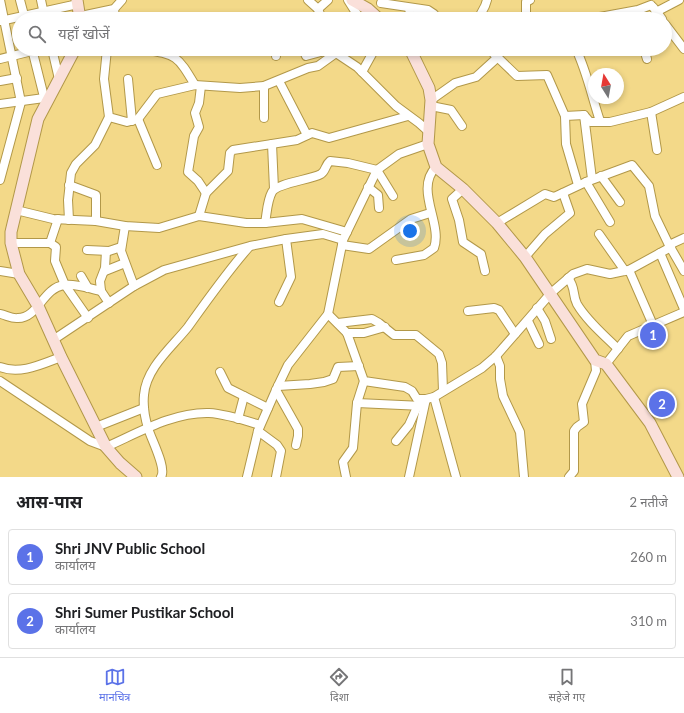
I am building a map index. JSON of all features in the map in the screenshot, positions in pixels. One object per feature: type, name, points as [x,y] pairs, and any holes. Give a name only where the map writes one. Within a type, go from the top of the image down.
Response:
[{"type":"street","points":[[0,0],[3,20],[12,52]]},
{"type":"street","points":[[20,0],[23,12]]},
{"type":"street","points":[[41,0],[43,12]]},
{"type":"street","points":[[103,12],[114,9],[122,0]]},
{"type":"street","points":[[308,0],[319,12]]},
{"type":"street","points":[[318,9],[328,0]]},
{"type":"street","points":[[348,0],[356,12]]},
{"type":"street","points":[[352,0],[371,12]]},
{"type":"street","points":[[482,12],[486,6],[487,0]]},
{"type":"street","points":[[526,12],[526,2],[530,0]]},
{"type":"street","points":[[638,12],[652,5],[679,0]]},
{"type":"street","points":[[52,12],[77,2],[80,12]]},
{"type":"street","points":[[381,3],[428,10],[431,12]]},
{"type":"street","points":[[409,8],[410,12]]},
{"type":"street","points":[[672,33],[684,49]]},
{"type":"street","points":[[0,59],[13,56],[21,102],[0,180]]},
{"type":"street","points":[[36,56],[45,101]]},
{"type":"street","points":[[54,56],[59,79]]},
{"type":"street","points":[[71,56],[45,101],[38,119],[11,232],[11,243],[19,274],[38,306],[60,357],[106,447],[120,463],[136,477]]},
{"type":"street","points":[[69,220],[69,185],[73,168],[95,145],[109,117],[104,78],[106,56]]},
{"type":"street","points":[[173,56],[182,63],[198,86],[199,103],[195,114],[199,127],[194,136],[188,171],[190,175],[198,181],[206,193]]},
{"type":"street","points":[[109,117],[127,122],[135,120],[157,94],[198,86],[240,88],[264,86],[308,68],[318,66],[328,56]]},
{"type":"street","points":[[342,56],[362,72],[408,116],[419,123],[429,138]]},
{"type":"street","points":[[362,72],[371,56]]},
{"type":"street","points":[[413,56],[429,88],[431,103],[429,138],[436,167],[463,189],[497,223],[525,257],[551,293],[595,360],[596,371],[582,404],[584,422],[574,431],[574,471],[569,477]]},
{"type":"street","points":[[579,56],[586,70],[590,93],[600,121]]},
{"type":"street","points":[[431,103],[455,83],[476,77],[498,57],[517,76],[547,75],[565,116],[566,144],[585,182],[610,222]]},
{"type":"street","points":[[0,81],[17,78]]},
{"type":"street","points":[[128,79],[135,120],[157,164]]},
{"type":"street","points":[[279,81],[307,135]]},
{"type":"street","points":[[264,86],[264,118]]},
{"type":"street","points":[[584,115],[590,122],[610,122],[651,112],[684,98]]},
{"type":"street","points":[[0,104],[45,101]]},
{"type":"street","points":[[431,103],[451,110],[462,126]]},
{"type":"street","points":[[651,112],[657,150]]},
{"type":"street","points":[[565,116],[584,115]]},
{"type":"street","points":[[584,115],[585,182]]},
{"type":"street","points":[[199,216],[206,193],[228,171],[230,153],[233,150],[297,140],[312,133],[322,138],[329,138],[408,116]]},
{"type":"street","points":[[246,477],[259,428],[288,365],[328,314],[343,243],[376,170],[399,154],[429,138]]},
{"type":"street","points":[[265,223],[269,200],[274,189],[272,144]]},
{"type":"street","points":[[274,189],[283,184],[298,182],[322,174],[330,161],[348,163],[376,170],[393,196]]},
{"type":"street","points":[[497,223],[547,193],[552,198],[585,182],[632,165],[649,186],[655,216],[684,271]]},
{"type":"street","points":[[396,260],[424,255],[434,248],[436,232],[430,213],[428,181],[430,174],[436,167]]},
{"type":"street","points":[[601,176],[620,202]]},
{"type":"street","points":[[69,185],[96,195],[96,221]]},
{"type":"street","points":[[368,187],[378,196],[379,208]]},
{"type":"street","points":[[463,189],[452,199],[459,220],[462,241],[465,245],[475,249],[481,254],[486,271]]},
{"type":"street","points":[[525,257],[545,234],[570,213],[563,193]]},
{"type":"street","points":[[16,210],[58,219],[96,221],[125,226],[159,228],[199,216],[265,223],[302,219],[347,232]]},
{"type":"street","points":[[53,340],[134,286],[164,270],[250,246],[323,234],[343,243],[368,249],[411,219],[430,213]]},
{"type":"street","points":[[50,243],[58,219]]},
{"type":"street","points":[[125,226],[121,247],[125,263],[134,286]]},
{"type":"street","points":[[599,234],[627,270],[653,325]]},
{"type":"street","points":[[396,441],[409,425],[422,404],[482,368],[496,356],[528,321],[537,308],[568,278],[587,268],[610,274],[627,270],[660,253],[684,238]]},
{"type":"street","points":[[279,302],[292,277],[286,239]]},
{"type":"street","points":[[11,243],[50,243],[56,247],[55,261],[65,285],[88,318]]},
{"type":"street","points":[[161,477],[164,471],[147,427],[144,408],[144,394],[150,373],[186,328],[220,281],[250,246]]},
{"type":"street","points":[[87,250],[106,251],[121,247]]},
{"type":"street","points":[[105,271],[106,251]]},
{"type":"street","points":[[606,364],[628,336],[683,313],[660,253]]},
{"type":"street","points":[[109,303],[101,291],[100,278],[105,271],[125,263]]},
{"type":"street","points":[[0,272],[19,274]]},
{"type":"street","points":[[81,276],[88,288]]},
{"type":"street","points":[[568,278],[574,285],[575,299],[580,308],[592,323],[618,349]]},
{"type":"street","points":[[0,314],[17,319],[21,318],[38,306],[48,292],[65,285],[101,291]]},
{"type":"street","points":[[468,312],[494,308],[499,310],[515,334]]},
{"type":"street","points":[[537,308],[545,322],[551,339]]},
{"type":"street","points":[[328,314],[347,333],[364,381],[357,403],[353,448],[343,462],[346,477]]},
{"type":"street","points":[[338,323],[372,319],[394,335],[416,335],[439,354],[442,363],[443,392]]},
{"type":"street","points":[[528,321],[539,344]]},
{"type":"street","points":[[347,333],[364,333],[385,327]]},
{"type":"street","points":[[496,356],[500,366],[500,379],[503,396],[520,432],[524,477]]},
{"type":"street","points":[[0,367],[16,370],[37,366],[60,357]]},
{"type":"street","points":[[595,360],[606,364],[650,423],[678,477]]},
{"type":"street","points":[[277,388],[324,382],[333,379],[335,370],[338,367],[359,366]]},
{"type":"street","points":[[220,372],[225,385],[268,408]]},
{"type":"street","points":[[0,381],[90,441],[106,447],[147,427],[194,414],[209,413],[238,419],[259,428],[277,445],[281,451],[281,459],[276,477]]},
{"type":"street","points":[[364,381],[405,387],[412,391],[422,404]]},
{"type":"street","points":[[277,388],[298,429],[296,445]]},
{"type":"street","points":[[238,419],[244,396]]},
{"type":"street","points":[[434,397],[456,477]]},
{"type":"street","points":[[357,403],[422,404]]},
{"type":"street","points":[[409,477],[422,404]]},
{"type":"street","points":[[96,427],[144,408]]},
{"type":"place","name":"Shri JNV Public School","points":[[653,335]]},
{"type":"place","name":"Shri Sumer Pustikar School","points":[[662,404]]}]
